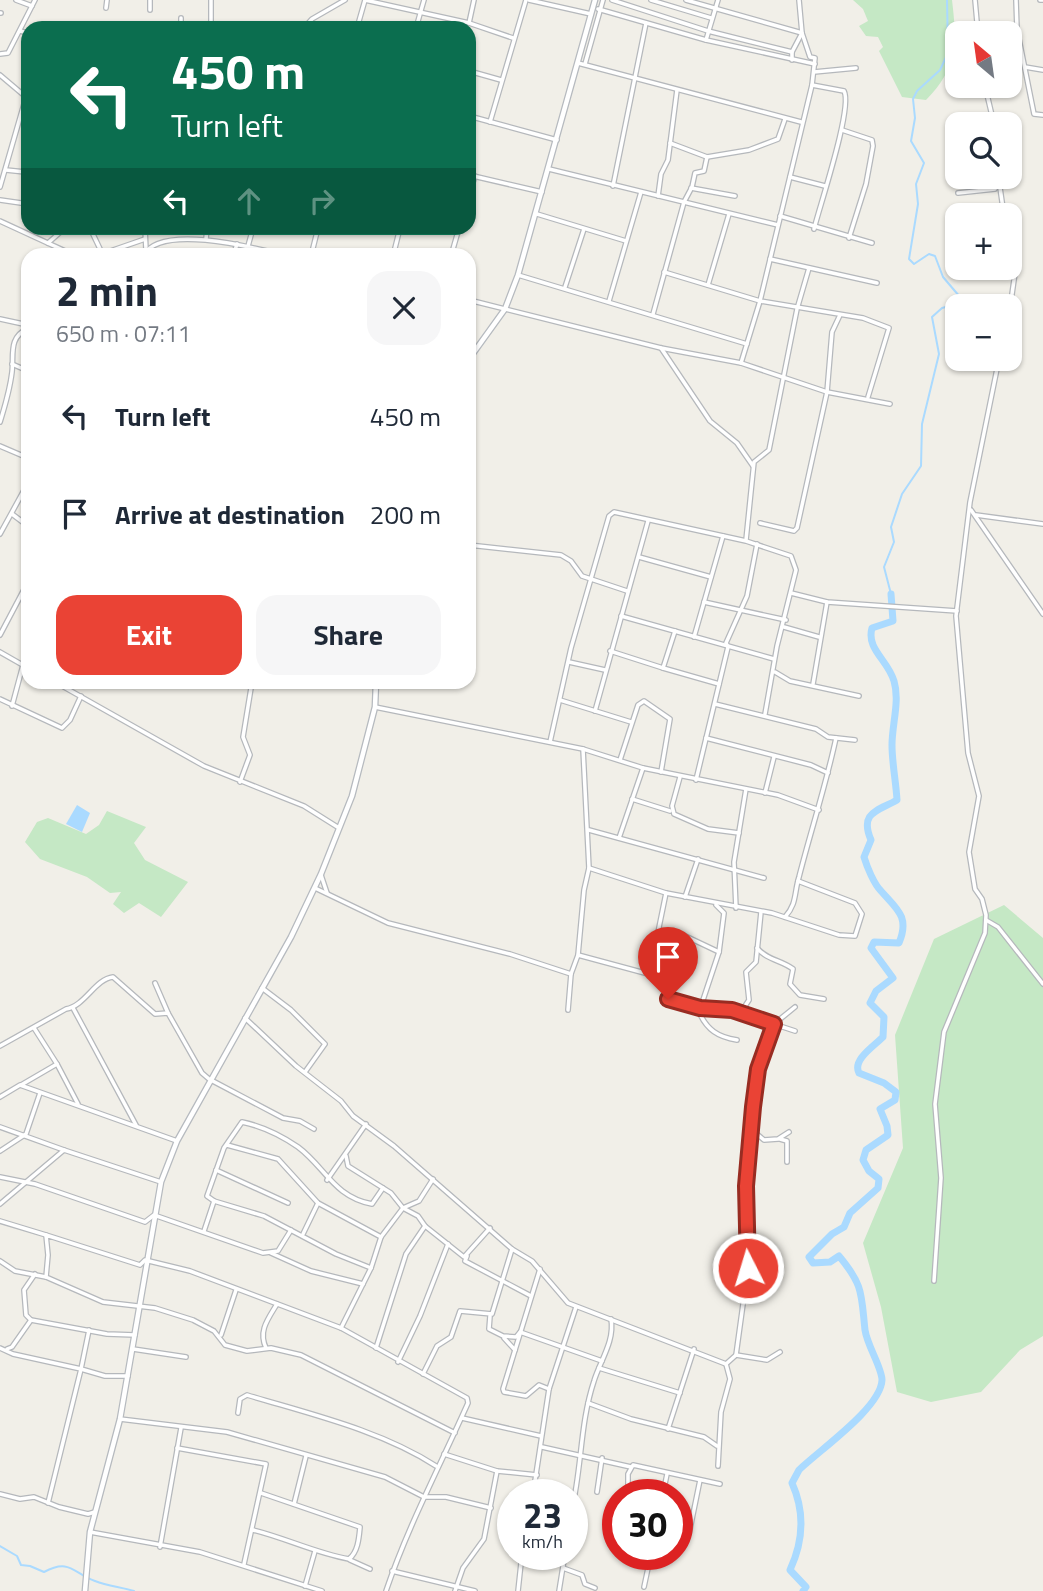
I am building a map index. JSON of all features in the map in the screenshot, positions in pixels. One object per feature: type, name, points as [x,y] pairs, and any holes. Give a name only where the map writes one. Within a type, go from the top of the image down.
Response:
[{"type":"main road","points":[[476,349],[505,309],[518,275],[550,169],[595,0]]},
{"type":"main road","points":[[85,1591],[90,1532],[120,1419],[145,1260],[161,1182],[177,1141],[209,1079],[262,988],[321,874],[352,796],[374,707],[375,689]]},
{"type":"street","points":[[16,0],[32,6]]},
{"type":"street","points":[[25,21],[35,0]]},
{"type":"street","points":[[106,8],[107,0]]},
{"type":"street","points":[[150,0],[150,10]]},
{"type":"street","points":[[211,0],[211,21]]},
{"type":"street","points":[[310,21],[345,0]]},
{"type":"street","points":[[359,21],[365,0],[458,21]]},
{"type":"street","points":[[418,21],[424,0]]},
{"type":"street","points":[[469,21],[474,0]]},
{"type":"street","points":[[490,122],[513,38],[528,0],[591,14]]},
{"type":"street","points":[[585,64],[598,9],[603,0]]},
{"type":"street","points":[[612,0],[708,31],[792,52]]},
{"type":"street","points":[[651,0],[711,18]]},
{"type":"street","points":[[686,0],[802,33]]},
{"type":"street","points":[[706,40],[718,0]]},
{"type":"street","points":[[741,363],[760,300],[812,85],[815,64],[802,33],[799,0]]},
{"type":"street","points":[[975,0],[977,21]]},
{"type":"street","points":[[1016,0],[1017,29],[1034,114],[1043,115]]},
{"type":"street","points":[[598,9],[706,40],[815,64]]},
{"type":"street","points":[[613,186],[646,23]]},
{"type":"street","points":[[476,25],[513,38]]},
{"type":"street","points":[[0,54],[8,53],[20,31]]},
{"type":"street","points":[[792,60],[792,52],[802,33]]},
{"type":"street","points":[[578,63],[801,122]]},
{"type":"street","points":[[814,72],[856,68]]},
{"type":"street","points":[[1027,70],[1043,70]]},
{"type":"street","points":[[476,73],[501,80]]},
{"type":"street","points":[[0,75],[21,92]]},
{"type":"street","points":[[812,85],[841,90],[847,94],[842,130],[814,229]]},
{"type":"street","points":[[658,196],[670,144],[677,90]]},
{"type":"street","points":[[0,187],[21,118]]},
{"type":"street","points":[[476,118],[557,141]]},
{"type":"street","points":[[670,144],[707,157],[739,153],[772,142],[780,136],[786,118]]},
{"type":"street","points":[[842,130],[872,140],[873,146],[849,238]]},
{"type":"street","points":[[653,314],[684,202],[695,173],[704,171],[707,157]]},
{"type":"street","points":[[550,169],[778,225]]},
{"type":"street","points":[[6,170],[21,172]]},
{"type":"street","points":[[476,176],[543,192]]},
{"type":"street","points":[[789,177],[825,186]]},
{"type":"street","points":[[691,188],[735,196]]},
{"type":"street","points":[[958,193],[995,189]]},
{"type":"street","points":[[609,301],[641,192]]},
{"type":"street","points":[[0,200],[21,203]]},
{"type":"street","points":[[537,214],[626,241]]},
{"type":"street","points":[[708,285],[729,214]]},
{"type":"street","points":[[780,216],[814,229],[872,243]]},
{"type":"street","points":[[0,221],[21,231]]},
{"type":"street","points":[[565,287],[584,229]]},
{"type":"street","points":[[31,235],[59,248]]},
{"type":"street","points":[[48,243],[57,235]]},
{"type":"street","points":[[145,235],[146,248]]},
{"type":"street","points":[[206,235],[206,239]]},
{"type":"street","points":[[248,246],[251,235]]},
{"type":"street","points":[[112,248],[145,239]]},
{"type":"street","points":[[152,248],[166,243],[206,239],[256,248]]},
{"type":"street","points":[[236,248],[237,244]]},
{"type":"street","points":[[770,259],[877,283]]},
{"type":"street","points":[[746,541],[753,467],[769,450],[797,309],[809,268]]},
{"type":"street","points":[[664,272],[797,309],[867,319],[890,330],[868,397]]},
{"type":"street","points":[[518,275],[747,344]]},
{"type":"street","points":[[476,302],[661,348],[741,363],[827,392],[868,397],[890,404]]},
{"type":"street","points":[[760,523],[794,531],[797,528],[806,498],[827,392],[832,332],[840,316]]},
{"type":"street","points":[[0,319],[21,324]]},
{"type":"street","points":[[0,422],[12,364],[10,354],[16,338],[21,333]]},
{"type":"street","points":[[661,348],[710,421],[737,443],[753,467]]},
{"type":"street","points":[[12,364],[21,368]]},
{"type":"street","points":[[934,1281],[941,1178],[935,1104],[944,1032],[975,959],[986,920],[982,899],[975,889],[969,852],[979,796],[968,753],[957,640],[957,611],[970,509],[997,371]]},
{"type":"street","points":[[0,446],[21,455]]},
{"type":"street","points":[[0,534],[21,496]]},
{"type":"street","points":[[970,509],[978,516],[1043,524]]},
{"type":"street","points":[[970,509],[1043,614]]},
{"type":"street","points":[[550,742],[591,580],[609,516],[614,512],[746,541],[791,556],[796,570],[785,627],[774,659],[775,675],[765,714]]},
{"type":"street","points":[[12,514],[21,521]]},
{"type":"street","points":[[595,710],[648,520]]},
{"type":"street","points":[[694,637],[723,536]]},
{"type":"street","points":[[696,780],[728,647],[727,639],[741,609],[757,544]]},
{"type":"street","points":[[476,546],[561,555],[571,561],[577,573],[627,592]]},
{"type":"street","points":[[639,557],[711,577]]},
{"type":"street","points":[[791,593],[827,603],[957,611]]},
{"type":"street","points":[[0,635],[21,595]]},
{"type":"street","points":[[705,602],[786,620]]},
{"type":"street","points":[[813,684],[818,635],[827,603]]},
{"type":"street","points":[[621,615],[774,659]]},
{"type":"street","points":[[785,627],[818,635]]},
{"type":"street","points":[[663,668],[675,631]]},
{"type":"street","points":[[610,651],[719,684]]},
{"type":"street","points":[[0,652],[21,663]]},
{"type":"street","points":[[569,662],[605,670]]},
{"type":"street","points":[[775,675],[813,684],[831,692],[859,696]]},
{"type":"street","points":[[12,706],[21,680]]},
{"type":"street","points":[[68,689],[204,766],[304,806],[340,829]]},
{"type":"street","points":[[240,782],[250,755],[243,737],[251,689]]},
{"type":"street","points":[[0,699],[62,728],[69,720],[80,696]]},
{"type":"street","points":[[560,700],[632,722]]},
{"type":"street","points":[[620,760],[642,701],[668,715],[670,730],[661,772]]},
{"type":"street","points":[[715,704],[765,714],[836,738],[855,740]]},
{"type":"street","points":[[374,707],[583,749],[643,768],[765,793],[819,810]]},
{"type":"street","points":[[706,738],[811,765],[828,773]]},
{"type":"street","points":[[785,917],[795,903],[798,881],[836,738]]},
{"type":"street","points":[[568,1010],[571,974],[578,955],[584,890],[589,869],[583,749]]},
{"type":"street","points":[[765,793],[774,757]]},
{"type":"street","points":[[622,837],[643,768]]},
{"type":"street","points":[[671,811],[680,776]]},
{"type":"street","points":[[736,908],[734,870],[746,789]]},
{"type":"street","points":[[632,799],[671,811],[708,829],[739,833]]},
{"type":"street","points":[[589,830],[764,878]]},
{"type":"street","points":[[684,898],[698,859]]},
{"type":"street","points":[[589,869],[684,898],[761,911],[850,938],[857,933],[862,914],[855,903],[798,881]]},
{"type":"street","points":[[321,874],[327,893]]},
{"type":"street","points":[[315,887],[388,923],[510,954],[571,974]]},
{"type":"street","points":[[649,974],[658,955],[657,936],[666,893]]},
{"type":"street","points":[[714,904],[724,913],[719,952],[700,1008],[706,1028],[737,1040]]},
{"type":"street","points":[[750,1015],[747,1006],[746,972],[756,962],[761,911]]},
{"type":"street","points":[[986,920],[998,927],[1043,983]]},
{"type":"street","points":[[657,936],[681,934],[719,952]]},
{"type":"street","points":[[757,948],[765,957],[783,962],[793,969],[790,984],[800,995],[824,999]]},
{"type":"street","points":[[578,955],[667,979],[665,995],[668,999],[700,1008],[732,1010],[795,1031]]},
{"type":"street","points":[[0,1046],[73,1008],[110,977],[155,1014],[168,1013]]},
{"type":"street","points":[[155,983],[168,1013],[202,1073],[283,1118],[300,1121],[314,1129]]},
{"type":"street","points":[[262,988],[291,1010],[326,1044],[305,1072]]},
{"type":"street","points":[[732,1010],[747,1006]]},
{"type":"street","points":[[726,1364],[736,1355],[748,1268],[746,1186],[758,1069],[774,1024],[795,1007]]},
{"type":"street","points":[[73,1008],[137,1126]]},
{"type":"street","points":[[245,1018],[489,1227],[512,1250],[540,1269],[568,1303],[694,1349],[726,1364],[730,1379],[717,1446],[718,1466]]},
{"type":"street","points":[[34,1028],[79,1106]]},
{"type":"street","points":[[0,1097],[57,1064]]},
{"type":"street","points":[[20,1085],[177,1141]]},
{"type":"street","points":[[0,1151],[26,1134],[40,1092]]},
{"type":"street","points":[[371,1268],[337,1254],[264,1216],[214,1201],[207,1196],[226,1144],[242,1122],[268,1130],[299,1147],[333,1186],[369,1204],[383,1188]]},
{"type":"street","points":[[327,1180],[366,1124]]},
{"type":"street","points":[[0,1127],[161,1182]]},
{"type":"street","points":[[752,1130],[764,1140],[787,1141],[787,1162]]},
{"type":"street","points":[[778,1139],[789,1132]]},
{"type":"street","points":[[226,1144],[278,1159],[318,1203],[381,1237]]},
{"type":"street","points":[[0,1204],[64,1150]]},
{"type":"street","points":[[346,1156],[348,1166],[399,1200],[403,1208],[418,1216],[425,1226],[467,1256]]},
{"type":"street","points":[[216,1170],[288,1203]]},
{"type":"street","points":[[0,1177],[26,1182],[145,1222],[154,1215],[246,1248],[271,1253],[311,1270],[363,1284]]},
{"type":"street","points":[[341,1328],[371,1268],[381,1237],[403,1208],[419,1201],[433,1179]]},
{"type":"street","points":[[204,1231],[214,1201]]},
{"type":"street","points":[[303,1234],[318,1203]]},
{"type":"street","points":[[0,1221],[123,1261],[139,1265],[145,1260],[190,1271],[341,1328],[467,1398],[468,1403],[462,1418],[436,1467],[386,1591]]},
{"type":"street","points":[[376,1348],[407,1254],[425,1226]]},
{"type":"street","points":[[489,1227],[464,1261],[531,1296]]},
{"type":"street","points":[[271,1253],[285,1244],[291,1230]]},
{"type":"street","points":[[46,1235],[46,1278]]},
{"type":"street","points":[[398,1362],[421,1316],[448,1244]]},
{"type":"street","points":[[512,1250],[490,1316],[489,1328],[503,1336],[515,1350]]},
{"type":"street","points":[[0,1261],[15,1271],[35,1274],[94,1299],[139,1308],[155,1308],[193,1320],[221,1336]]},
{"type":"street","points":[[540,1269],[504,1392],[526,1396],[539,1385],[549,1390]]},
{"type":"street","points":[[35,1274],[24,1290],[26,1315],[31,1320],[135,1335]]},
{"type":"street","points":[[236,1290],[221,1336],[223,1344],[240,1350],[256,1351],[266,1348],[301,1355],[384,1396],[411,1414],[455,1433]]},
{"type":"street","points":[[266,1348],[262,1337],[263,1328],[277,1304]]},
{"type":"street","points":[[536,1479],[549,1390],[560,1349],[576,1307]]},
{"type":"street","points":[[423,1374],[437,1346],[451,1337],[460,1311],[490,1316]]},
{"type":"street","points":[[577,1479],[584,1417],[612,1331],[611,1319]]},
{"type":"street","points":[[7,1349],[12,1347],[31,1320]]},
{"type":"street","points":[[48,1503],[89,1330]]},
{"type":"street","points":[[503,1336],[516,1337],[520,1332]]},
{"type":"street","points":[[520,1332],[560,1349],[602,1361]]},
{"type":"street","points":[[0,1348],[13,1354],[105,1376],[128,1377]]},
{"type":"street","points":[[133,1349],[186,1357]]},
{"type":"street","points":[[668,1429],[694,1349]]},
{"type":"street","points":[[736,1355],[767,1360],[780,1352]]},
{"type":"street","points":[[599,1368],[680,1393]]},
{"type":"street","points":[[238,1413],[240,1399],[247,1395],[353,1427],[413,1452],[436,1467]]},
{"type":"street","points":[[589,1403],[631,1419],[704,1437],[717,1446]]},
{"type":"street","points":[[462,1418],[541,1436]]},
{"type":"street","points":[[120,1419],[227,1433],[385,1478],[425,1497],[435,1495],[491,1508]]},
{"type":"street","points":[[160,1547],[181,1427]]},
{"type":"street","points":[[542,1447],[720,1484]]},
{"type":"street","points":[[177,1448],[264,1462],[267,1467],[244,1564]]},
{"type":"street","points":[[443,1454],[497,1471],[537,1475]]},
{"type":"street","points":[[294,1503],[306,1456]]},
{"type":"street","points":[[597,1492],[602,1458]]},
{"type":"street","points":[[630,1479],[631,1467]]},
{"type":"street","points":[[455,1589],[463,1568],[481,1546],[497,1471]]},
{"type":"street","points":[[666,1479],[667,1474]]},
{"type":"street","points":[[693,1518],[700,1480]]},
{"type":"street","points":[[261,1493],[360,1527],[354,1554],[349,1559]]},
{"type":"street","points":[[0,1494],[20,1499],[34,1497],[88,1514],[95,1512]]},
{"type":"street","points":[[88,1514],[92,1522]]},
{"type":"street","points":[[253,1530],[283,1537],[315,1551],[349,1559],[370,1569]]},
{"type":"street","points":[[90,1532],[160,1547],[195,1551],[244,1564],[322,1591]]},
{"type":"street","points":[[305,1586],[315,1551]]},
{"type":"street","points":[[517,1590],[520,1570]]},
{"type":"street","points":[[559,1591],[563,1570]]},
{"type":"street","points":[[566,1570],[582,1575],[585,1584],[594,1588]]},
{"type":"street","points":[[644,1587],[648,1570]]},
{"type":"street","points":[[393,1571],[455,1589],[475,1591]]},
{"type":"green space","points":[[853,0],[952,0],[954,21],[945,21],[945,75],[926,100],[902,97],[879,51],[883,47],[878,37],[866,36],[859,26],[868,21],[863,9]]},
{"type":"green space","points":[[107,811],[146,827],[134,843],[145,860],[188,882],[161,917],[139,903],[124,913],[113,904],[121,892],[110,893],[87,877],[40,859],[25,842],[37,822],[48,818],[86,834],[99,825]]},
{"type":"green space","points":[[1004,905],[1043,938],[1043,1336],[1020,1350],[981,1392],[931,1402],[897,1392],[881,1307],[863,1243],[903,1148],[895,1035],[934,939]]},
{"type":"water","points":[[77,805],[90,813],[82,832],[66,824]]},
{"type":"waterway","points":[[891,594],[884,567],[894,542],[891,527],[902,494],[921,466],[922,424],[939,354],[932,317],[942,308],[957,304],[960,297],[943,277],[935,256],[929,254],[914,264],[909,259],[918,204],[916,184],[924,163],[911,141],[915,118],[913,99],[917,91],[940,70],[948,53],[947,0]]},
{"type":"waterway","points":[[803,1591],[806,1587],[790,1570],[798,1549],[801,1527],[799,1505],[792,1483],[799,1470],[860,1416],[879,1391],[882,1380],[866,1336],[862,1299],[853,1275],[839,1256],[830,1262],[813,1263],[809,1257],[832,1234],[844,1227],[850,1213],[878,1188],[879,1179],[869,1171],[863,1160],[866,1150],[888,1135],[880,1109],[895,1100],[896,1092],[884,1083],[859,1073],[858,1068],[865,1053],[883,1037],[884,1017],[870,1003],[876,991],[893,978],[871,948],[874,942],[899,943],[903,926],[900,914],[876,884],[864,857],[871,840],[867,823],[869,818],[877,810],[897,800],[892,745],[896,689],[871,635],[872,628],[893,621],[891,594]]},
{"type":"waterway","points":[[0,1546],[17,1556],[21,1565],[44,1572],[60,1566],[71,1568],[95,1581],[134,1591]]},
{"type":"route","points":[[668,999],[722,1012],[732,1010],[774,1024],[761,1057],[753,1107],[751,1155],[746,1186],[745,1246],[748,1268]]}]
